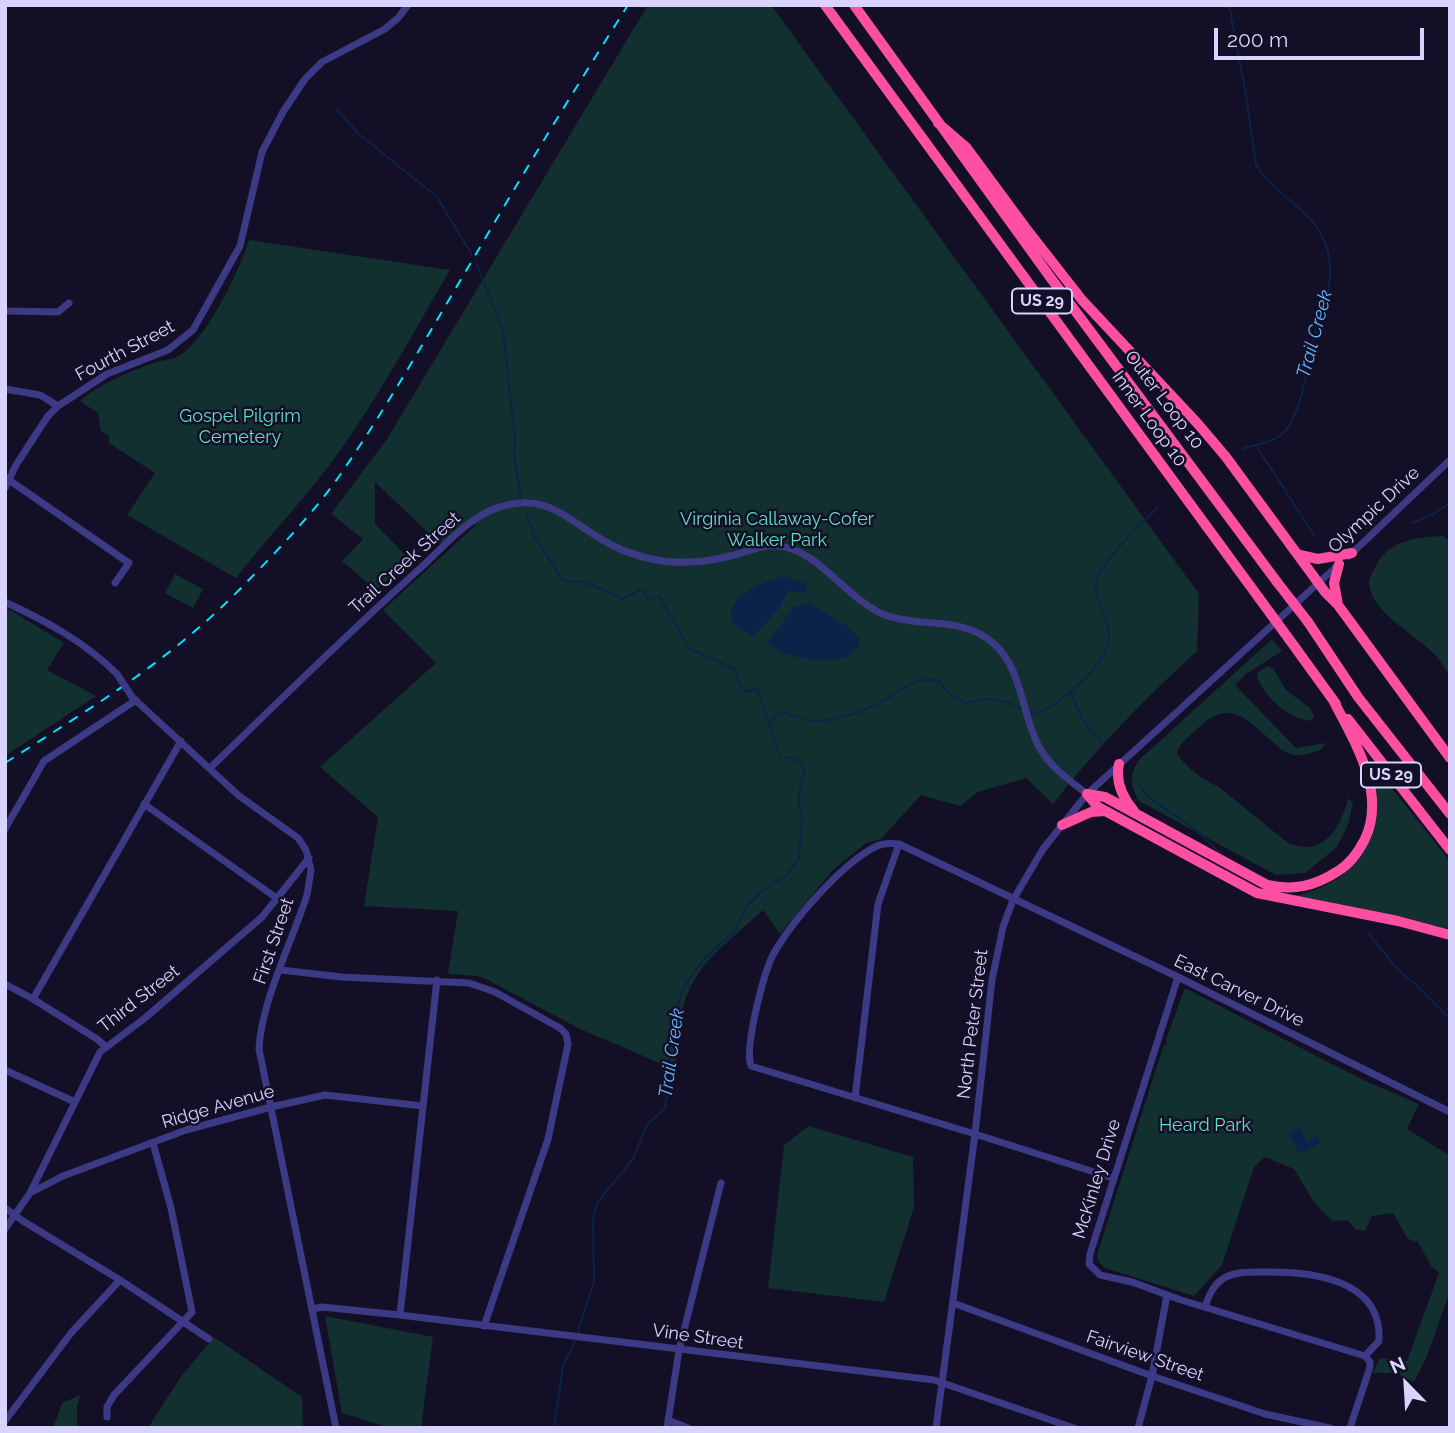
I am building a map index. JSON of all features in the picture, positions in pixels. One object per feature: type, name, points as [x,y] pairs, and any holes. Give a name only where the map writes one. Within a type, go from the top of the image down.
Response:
[{"type":"highway","name":"Inner Loop 10","points":[[825,5],[1332,698],[1450,850]]},
{"type":"highway","name":"Outer Loop 10","points":[[854,5],[938,123],[1308,622],[1358,697],[1450,814]]},
{"type":"highway","points":[[938,123],[966,147],[1025,228],[1083,300],[1212,440],[1450,758]]},
{"type":"highway","points":[[1300,555],[1318,559],[1352,553]]},
{"type":"highway","points":[[1338,605],[1334,583],[1339,564]]},
{"type":"highway","points":[[1087,794],[1105,797],[1267,885],[1302,888],[1325,879],[1344,868],[1361,848],[1372,825],[1374,800],[1362,761],[1332,698]]},
{"type":"highway","points":[[1119,764],[1117,774],[1120,789],[1126,802],[1138,815]]},
{"type":"highway","points":[[1087,794],[1098,807],[1256,892],[1450,934]]},
{"type":"highway","points":[[1062,825],[1091,812],[1105,811]]},
{"type":"street","name":"Fourth Street","points":[[5,488],[40,428],[58,406],[107,374],[168,349],[193,330],[240,246],[262,152],[283,112],[305,79],[322,62],[385,29],[408,5]]},
{"type":"street","points":[[5,312],[58,312],[69,303]]},
{"type":"street","points":[[5,389],[40,395],[58,406]]},
{"type":"street","name":"Olympic Drive","points":[[1319,582],[1450,460]]},
{"type":"street","points":[[9,480],[129,563],[115,583]]},
{"type":"street","name":"Trail Creek Street","points":[[210,768],[384,601],[462,531],[484,514],[516,504],[558,510],[624,551],[661,561],[704,562],[757,547],[788,548],[807,557],[855,597],[886,615],[974,630],[989,639],[1004,654],[1017,682],[1041,751],[1051,765],[1087,794]]},
{"type":"street","name":"North Peter Street","points":[[936,1428],[975,1134],[992,980],[1003,927],[1013,900],[1031,868],[1087,794],[1319,582]]},
{"type":"street","points":[[5,602],[59,630],[97,655],[117,674],[134,699],[238,795],[298,838],[309,858]]},
{"type":"street","points":[[5,829],[44,761],[134,699]]},
{"type":"street","points":[[33,999],[181,741]]},
{"type":"street","points":[[144,804],[278,899]]},
{"type":"street","points":[[855,1098],[878,904],[899,844],[881,845],[858,858],[821,892],[781,942],[769,964],[763,983],[748,1059],[750,1064],[754,1069],[1113,1178]]},
{"type":"street","name":"East Carver Drive","points":[[899,844],[1450,1112]]},
{"type":"street","name":"Third Street","points":[[5,1229],[30,1193],[96,1057],[105,1046],[155,1010],[262,917],[309,858]]},
{"type":"street","name":"First Street","points":[[309,858],[307,895],[260,1033],[261,1061],[336,1428]]},
{"type":"street","points":[[281,970],[341,977],[469,983],[495,992],[560,1028],[566,1034],[568,1044],[548,1139],[484,1325]]},
{"type":"street","name":"McKinley Drive","points":[[1178,978],[1113,1178],[1089,1264],[1100,1275],[1132,1282],[1368,1359]]},
{"type":"street","points":[[400,1315],[437,980]]},
{"type":"street","points":[[5,984],[105,1046]]},
{"type":"street","points":[[5,1070],[75,1102]]},
{"type":"street","name":"Ridge Avenue","points":[[30,1193],[63,1176],[186,1130],[325,1095],[423,1106]]},
{"type":"street","points":[[107,1417],[107,1407],[114,1395],[191,1315],[192,1308],[172,1208],[153,1143]]},
{"type":"street","points":[[688,1428],[668,1424],[679,1350],[721,1183]]},
{"type":"street","points":[[5,1208],[209,1339]]},
{"type":"street","points":[[1205,1307],[1219,1282],[1236,1274],[1288,1271],[1309,1273],[1356,1290],[1369,1304],[1377,1319],[1379,1334],[1368,1359],[1350,1428]]},
{"type":"street","points":[[12,1428],[5,1422],[71,1332],[120,1280]]},
{"type":"street","points":[[1138,1428],[1152,1376],[1167,1294]]},
{"type":"street","name":"Fairview Street","points":[[953,1303],[1265,1414],[1330,1428]]},
{"type":"street","name":"Vine Street","points":[[312,1309],[322,1307],[400,1315],[941,1382],[1074,1428]]},
{"type":"green space","name":"Virginia Callaway-Cofer Walker Park","points":[[648,5],[771,5],[1199,594],[1197,651],[1122,724],[1053,804],[1026,778],[978,792],[960,806],[921,795],[881,839],[866,843],[833,870],[780,934],[763,910],[730,940],[705,964],[687,994],[678,1031],[676,1070],[578,1028],[486,979],[448,974],[458,911],[364,906],[378,817],[320,767],[436,663],[383,610],[476,525],[471,518],[441,545],[375,482],[375,524],[411,561],[376,590],[342,561],[363,539],[331,514],[387,439]]},
{"type":"green space","name":"Gospel Pilgrim Cemetery","points":[[249,240],[450,270],[386,380],[344,445],[236,578],[127,515],[155,473],[109,443],[109,436],[101,431],[98,413],[80,401],[116,378],[156,362],[175,358],[188,349],[210,322],[238,269]]},
{"type":"green space","points":[[1443,536],[1450,541],[1450,676],[1433,653],[1387,615],[1374,598],[1369,585],[1377,564],[1389,550],[1406,541]]},
{"type":"green space","points":[[175,574],[203,589],[193,608],[165,593]]},
{"type":"green space","points":[[5,607],[64,643],[47,670],[96,696],[5,756]]},
{"type":"green space","points":[[1272,639],[1282,651],[1246,674],[1235,685],[1296,748],[1326,743],[1321,750],[1301,755],[1289,754],[1247,720],[1229,713],[1220,714],[1198,728],[1185,740],[1177,753],[1195,773],[1219,787],[1288,843],[1300,847],[1311,847],[1328,838],[1340,820],[1348,798],[1353,803],[1348,825],[1337,847],[1305,873],[1276,875],[1139,801],[1132,785],[1132,775],[1139,760]]},
{"type":"green space","points":[[1268,666],[1273,668],[1286,690],[1310,708],[1314,717],[1311,721],[1293,716],[1267,693],[1257,678],[1258,672]]},
{"type":"green space","points":[[1378,771],[1450,861],[1450,930],[1404,917],[1291,896],[1323,887],[1337,879],[1360,858],[1374,829],[1377,803],[1371,775]]},
{"type":"green space","name":"Heard Park","points":[[1185,988],[1361,1079],[1419,1104],[1407,1129],[1450,1156],[1450,1291],[1427,1356],[1414,1382],[1396,1373],[1373,1373],[1380,1358],[1407,1361],[1439,1273],[1431,1266],[1418,1242],[1408,1239],[1393,1213],[1372,1216],[1365,1231],[1355,1229],[1347,1220],[1332,1221],[1314,1202],[1294,1169],[1265,1157],[1254,1167],[1222,1265],[1194,1296],[1105,1268],[1098,1261],[1097,1255],[1154,1075]]},
{"type":"green space","points":[[809,1126],[913,1157],[914,1207],[884,1302],[768,1288],[784,1145]]},
{"type":"green space","points":[[325,1316],[433,1337],[421,1428],[391,1428],[342,1413]]},
{"type":"green space","points":[[214,1337],[302,1397],[303,1428],[148,1428],[180,1378]]},
{"type":"green space","points":[[80,1395],[77,1428],[53,1428],[62,1403]]},
{"type":"water","points":[[784,576],[806,584],[807,593],[788,591],[780,607],[753,637],[734,625],[731,614],[737,600],[760,585]]},
{"type":"water","points":[[810,603],[848,627],[860,640],[856,650],[837,659],[812,660],[786,654],[768,643],[793,607]]},
{"type":"water","points":[[1300,1127],[1307,1141],[1317,1136],[1320,1143],[1299,1154],[1288,1133]]},
{"type":"waterway","name":"Trail Creek","points":[[1229,5],[1256,165],[1272,185],[1318,229],[1324,240],[1330,265],[1326,300],[1302,394],[1292,420],[1286,430],[1276,438],[1242,449]]},
{"type":"waterway","points":[[336,109],[359,134],[437,197],[472,255]]},
{"type":"waterway","points":[[476,263],[503,330],[515,440],[514,456],[521,500]]},
{"type":"waterway","points":[[1257,447],[1314,535]]},
{"type":"waterway","points":[[1411,523],[1434,514],[1450,503]]},
{"type":"waterway","name":"Trail Creek","points":[[1028,711],[1037,715],[1059,700],[1085,679],[1104,654],[1109,641],[1096,587],[1099,573],[1113,554],[1157,508]]},
{"type":"waterway","name":"Trail Creek","points":[[526,514],[535,537],[563,581],[585,582],[623,599],[640,590],[645,592],[647,600],[659,596],[690,649],[734,668],[740,685],[747,692],[757,688],[780,756],[796,760],[802,764],[804,771],[798,800],[802,819],[799,858],[787,875],[761,892],[747,906],[735,931],[704,959],[683,988],[671,1032],[669,1089],[664,1109],[647,1125],[633,1159],[597,1203],[593,1220],[594,1281],[578,1332]]},
{"type":"waterway","name":"Trail Creek","points":[[771,722],[782,712],[814,721],[840,718],[875,705],[908,685],[929,680],[938,680],[948,692],[965,703],[988,699],[1007,702],[1023,709]]},
{"type":"waterway","points":[[1071,694],[1082,719],[1101,742]]},
{"type":"waterway","points":[[1138,783],[1148,797],[1196,830],[1222,855]]},
{"type":"waterway","points":[[1369,934],[1400,972],[1450,1019]]},
{"type":"waterway","name":"Trail Creek","points":[[554,1428],[563,1366],[575,1341]]},
{"type":"railway","points":[[5,763],[129,682],[187,638],[242,587],[318,504],[393,393],[628,5]]}]
